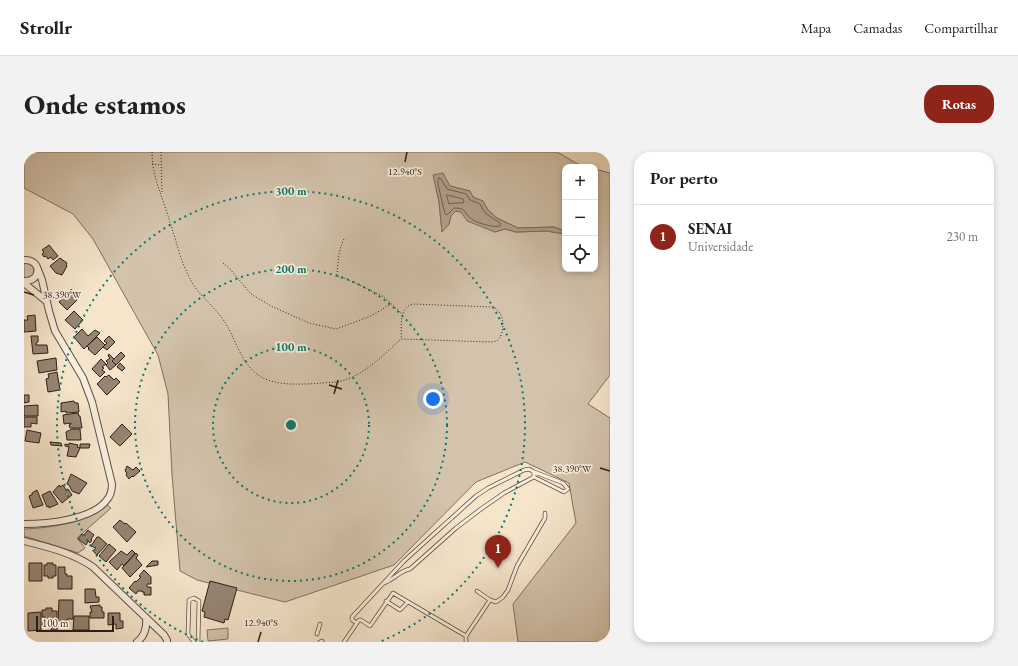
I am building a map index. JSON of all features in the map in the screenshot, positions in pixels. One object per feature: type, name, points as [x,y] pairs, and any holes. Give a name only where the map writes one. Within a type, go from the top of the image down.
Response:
[{"type":"street","points":[[24,260],[33,262],[37,267],[42,280],[46,301],[55,331],[82,378],[90,396],[97,416],[112,484],[112,490],[106,502],[96,509],[72,519],[58,522],[24,524]]},
{"type":"street","points":[[24,282],[30,281],[36,277],[37,267]]},
{"type":"street","points":[[24,282],[46,301]]},
{"type":"street","points":[[24,541],[65,553],[93,567],[166,637],[167,642]]},
{"type":"street","points":[[137,642],[144,634],[146,629],[146,618]]},
{"type":"lane","points":[[529,469],[534,472],[534,477]]},
{"type":"lane","points":[[357,623],[352,620],[352,618],[404,561],[476,496],[500,481],[529,469],[563,483],[568,490],[564,492],[534,477]]},
{"type":"lane","points":[[384,583],[390,581],[402,571],[410,569],[456,528],[492,500],[534,477]]},
{"type":"lane","points":[[477,591],[490,600],[496,602],[499,601],[508,590],[517,566],[545,518],[545,513]]},
{"type":"lane","points":[[344,642],[359,620],[370,626],[393,593],[466,636]]},
{"type":"lane","points":[[194,642],[188,634],[188,626],[189,600],[194,598],[200,601],[198,642]]},
{"type":"lane","points":[[466,642],[466,636],[490,600]]},
{"type":"lane","points":[[386,601],[400,610],[408,602]]},
{"type":"lane","points":[[317,634],[320,624]]},
{"type":"path","points":[[152,152],[152,164],[180,254],[189,276],[199,292],[224,320],[248,365],[255,372],[271,381],[286,383],[338,382],[364,372],[401,339],[495,342],[501,336],[502,321],[500,312],[492,307],[413,304],[404,309],[402,315],[401,339]]},
{"type":"path","points":[[161,152],[162,196]]},
{"type":"path","points":[[152,164],[161,164]]},
{"type":"path","points":[[344,239],[338,259],[337,276],[365,287],[384,297],[402,315]]},
{"type":"path","points":[[223,263],[251,294],[271,306],[309,323],[336,329],[371,316],[391,304]]},
{"type":"shaded area","points":[[24,152],[557,152],[578,164],[562,164],[562,230],[554,227],[518,228],[497,218],[488,210],[483,201],[473,197],[470,191],[450,186],[434,176],[439,202],[442,232],[449,224],[451,216],[455,211],[461,212],[495,232],[505,229],[516,232],[546,231],[562,234],[562,272],[598,272],[598,170],[610,173],[610,375],[588,404],[610,418],[610,642],[518,642],[513,604],[576,523],[569,483],[525,462],[476,482],[394,565],[285,602],[197,580],[180,571],[172,475],[168,394],[158,355],[93,239],[73,214],[24,188]]},
{"type":"shaded area","points":[[24,263],[32,265],[34,268],[33,274],[28,278],[24,278]]},
{"type":"shaded area","points":[[107,505],[111,508],[77,538],[85,548],[78,553],[24,536],[24,529],[56,526],[79,520],[90,516]]},
{"type":"shaded area","points":[[228,628],[228,639],[208,641],[207,630]]},
{"type":"water","points":[[443,173],[450,186],[470,191],[473,197],[483,201],[488,210],[497,218],[518,228],[554,227],[562,230],[562,234],[546,231],[516,232],[505,229],[495,232],[467,221],[461,212],[456,211],[451,216],[449,224],[442,232],[439,202],[433,175]]},
{"type":"building","points":[[49,245],[58,256],[53,260],[51,257],[48,259],[46,256],[44,257],[42,254],[44,252],[42,250]]},
{"type":"building","points":[[60,258],[67,263],[62,275],[56,273],[50,266]]},
{"type":"building","points":[[71,289],[74,292],[71,294],[77,300],[67,310],[59,302]]},
{"type":"building","points":[[74,311],[83,320],[75,329],[65,320]]},
{"type":"building","points":[[35,315],[36,331],[24,332],[24,320],[28,320],[27,316]]},
{"type":"building","points":[[82,329],[88,336],[95,330],[100,333],[84,349],[74,337]]},
{"type":"building","points":[[31,336],[38,336],[38,342],[36,345],[47,345],[48,353],[33,354]]},
{"type":"building","points":[[109,336],[115,342],[107,350],[103,347],[107,343],[104,341]]},
{"type":"building","points":[[97,337],[105,345],[95,355],[88,349],[89,348],[87,346]]},
{"type":"building","points":[[121,352],[125,356],[116,365],[112,361]]},
{"type":"building","points":[[109,354],[114,359],[112,361],[116,365],[110,370],[106,365],[108,363],[106,361],[110,358],[108,356]]},
{"type":"building","points":[[56,358],[57,370],[39,373],[37,361]]},
{"type":"building","points":[[101,359],[106,364],[102,367],[104,368],[102,370],[105,372],[100,377],[92,369]]},
{"type":"building","points":[[120,363],[125,368],[122,371],[117,367]]},
{"type":"building","points":[[57,372],[60,390],[48,392],[46,379],[49,378],[48,374]]},
{"type":"building","points":[[109,375],[114,380],[116,378],[120,382],[107,395],[97,384],[105,376],[106,377]]},
{"type":"building","points":[[24,395],[29,395],[29,402],[24,403]]},
{"type":"building","points":[[74,401],[75,403],[78,403],[79,412],[61,412],[61,403]]},
{"type":"building","points":[[38,405],[38,416],[24,416],[24,406]]},
{"type":"building","points":[[78,413],[82,428],[70,428],[69,425],[71,423],[64,424],[63,415]]},
{"type":"building","points":[[24,417],[37,417],[37,424],[31,423],[31,427],[24,427]]},
{"type":"building","points":[[122,424],[132,434],[120,446],[110,437]]},
{"type":"building","points":[[72,429],[80,429],[81,440],[67,440],[66,432]]},
{"type":"building","points":[[27,430],[41,433],[39,443],[25,441]]},
{"type":"building","points":[[50,442],[61,443],[62,446],[51,445]]},
{"type":"building","points":[[69,443],[78,445],[77,447],[80,448],[76,457],[67,456],[69,447],[65,446],[65,444],[69,445]]},
{"type":"building","points":[[80,444],[90,444],[89,448],[80,448]]},
{"type":"building","points":[[127,466],[133,470],[136,467],[140,471],[129,479],[125,471]]},
{"type":"building","points":[[71,474],[87,483],[79,494],[72,491],[67,484]]},
{"type":"building","points":[[59,485],[60,487],[63,485],[72,495],[62,503],[53,492]]},
{"type":"building","points":[[37,490],[43,505],[33,508],[29,496]]},
{"type":"building","points":[[50,491],[58,504],[49,508],[49,506],[47,507],[42,495]]},
{"type":"building","points":[[120,520],[136,532],[127,542],[113,527]]},
{"type":"building","points":[[88,530],[94,535],[90,543],[88,541],[86,545],[78,539]]},
{"type":"building","points":[[97,537],[107,544],[97,555],[93,551],[96,548],[91,546]]},
{"type":"building","points":[[109,544],[116,550],[106,562],[99,556]]},
{"type":"building","points":[[132,550],[135,553],[124,566],[122,564],[117,570],[109,562],[121,551],[127,555]]},
{"type":"building","points":[[136,553],[138,555],[136,558],[142,565],[130,577],[122,568]]},
{"type":"building","points":[[152,561],[158,561],[158,565],[146,567]]},
{"type":"building","points":[[29,563],[42,563],[42,581],[29,581]]},
{"type":"building","points":[[47,563],[53,563],[53,565],[56,565],[56,576],[53,576],[53,578],[44,576],[44,565],[47,565]]},
{"type":"building","points":[[58,567],[65,567],[65,574],[67,574],[67,576],[72,576],[72,589],[58,589]]},
{"type":"building","points":[[144,570],[151,577],[151,584],[147,584],[147,587],[151,587],[151,595],[144,595],[144,592],[142,591],[138,591],[136,594],[129,588],[141,577],[139,576]]},
{"type":"building","points":[[210,581],[237,588],[228,620],[225,619],[224,623],[204,617],[205,612],[202,611]]},
{"type":"building","points":[[85,589],[95,589],[96,597],[99,597],[99,602],[85,603]]},
{"type":"building","points":[[59,600],[73,600],[73,619],[67,619],[67,622],[58,622]]},
{"type":"building","points":[[100,605],[100,607],[102,607],[102,612],[104,612],[104,618],[90,618],[90,612],[92,612],[90,606]]},
{"type":"building","points":[[46,608],[52,608],[52,611],[57,611],[57,630],[51,630],[52,627],[43,627],[43,620],[45,620],[45,617],[42,617],[42,610],[46,610]]},
{"type":"building","points":[[41,612],[41,630],[28,631],[28,613]]},
{"type":"building","points":[[108,613],[120,613],[120,621],[123,621],[123,628],[116,629],[116,624],[108,625]]},
{"type":"building","points":[[74,616],[89,616],[89,630],[73,630]]},
{"type":"place","name":"SENAI","points":[[498,568]]}]
